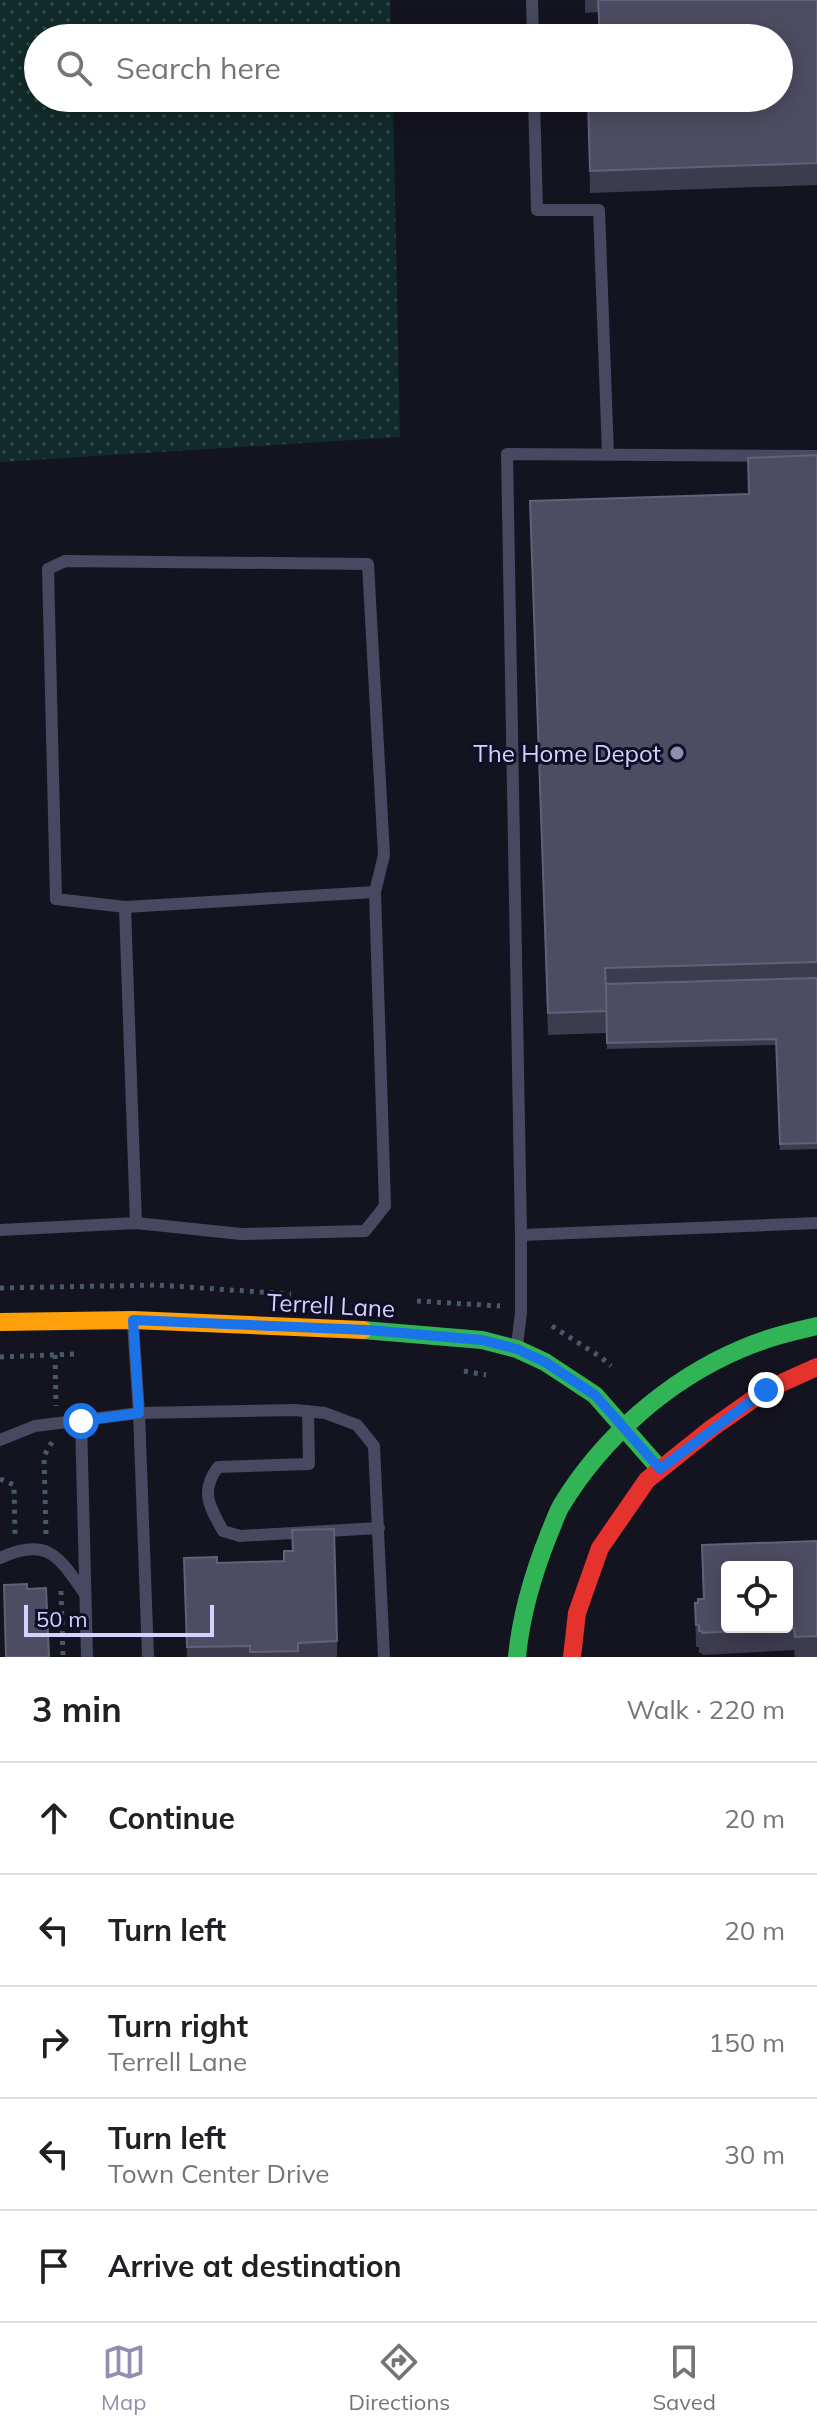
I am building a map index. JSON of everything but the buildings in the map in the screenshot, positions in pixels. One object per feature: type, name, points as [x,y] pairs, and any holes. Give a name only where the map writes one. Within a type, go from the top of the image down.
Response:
[{"type":"street","name":"Terrell Lane","points":[[0,1322],[133,1320],[368,1330],[482,1340],[517,1349],[545,1362],[595,1395],[660,1469]]},
{"type":"street","points":[[517,1657],[520,1625],[536,1564],[560,1507],[613,1436],[689,1376],[736,1349],[788,1331],[817,1326]]},
{"type":"street","points":[[572,1657],[577,1613],[600,1548],[647,1480],[766,1390],[817,1367]]},
{"type":"lane","points":[[532,0],[533,24]]},
{"type":"lane","points":[[534,112],[537,210],[599,210],[608,454]]},
{"type":"lane","points":[[517,1349],[521,1313],[521,1235],[507,454],[817,456]]},
{"type":"lane","points":[[0,1230],[136,1223],[241,1234],[365,1231],[385,1206],[375,892],[384,855],[368,564],[65,561],[48,569],[56,899],[125,907],[375,892]]},
{"type":"lane","points":[[125,907],[136,1223]]},
{"type":"lane","points":[[521,1235],[817,1223]]},
{"type":"lane","points":[[133,1320],[148,1657]]},
{"type":"lane","points":[[308,1411],[309,1464],[218,1467],[208,1481],[209,1505],[223,1531],[240,1536],[379,1528]]},
{"type":"lane","points":[[0,1440],[35,1426],[139,1413],[308,1411],[325,1413],[357,1425],[374,1446],[384,1657]]},
{"type":"lane","points":[[81,1421],[87,1657]]},
{"type":"lane","points":[[0,1558],[18,1550],[45,1550],[61,1560],[85,1594]]},
{"type":"path","points":[[552,1326],[602,1358],[617,1373]]},
{"type":"path","points":[[0,1357],[86,1354]]},
{"type":"path","points":[[55,1355],[56,1409]]},
{"type":"path","points":[[460,1371],[489,1376]]},
{"type":"path","points":[[47,1539],[44,1456],[54,1438]]},
{"type":"path","points":[[0,1479],[14,1485],[15,1538]]},
{"type":"path","points":[[61,1578],[63,1657]]},
{"type":"green space","points":[[0,0],[390,0],[391,24],[24,24],[24,112],[393,112],[400,437],[0,462]]},
{"type":"traffic: fast","points":[[517,1657],[528,1594],[549,1534],[561,1506],[596,1457],[639,1414],[688,1377],[750,1345],[817,1326]]},
{"type":"traffic: fast","points":[[363,1330],[482,1340],[517,1349],[545,1362],[595,1395],[660,1469]]},
{"type":"traffic: slow","points":[[0,1322],[133,1320],[363,1330]]},
{"type":"traffic: jam","points":[[572,1657],[577,1613],[600,1548],[647,1480],[766,1390],[817,1367]]},
{"type":"place","name":"The Home Depot","points":[[677,753]]},
{"type":"route","points":[[81,1421],[139,1413],[133,1320],[368,1330],[482,1340],[517,1349],[545,1362],[595,1395],[660,1469],[766,1390]]}]
